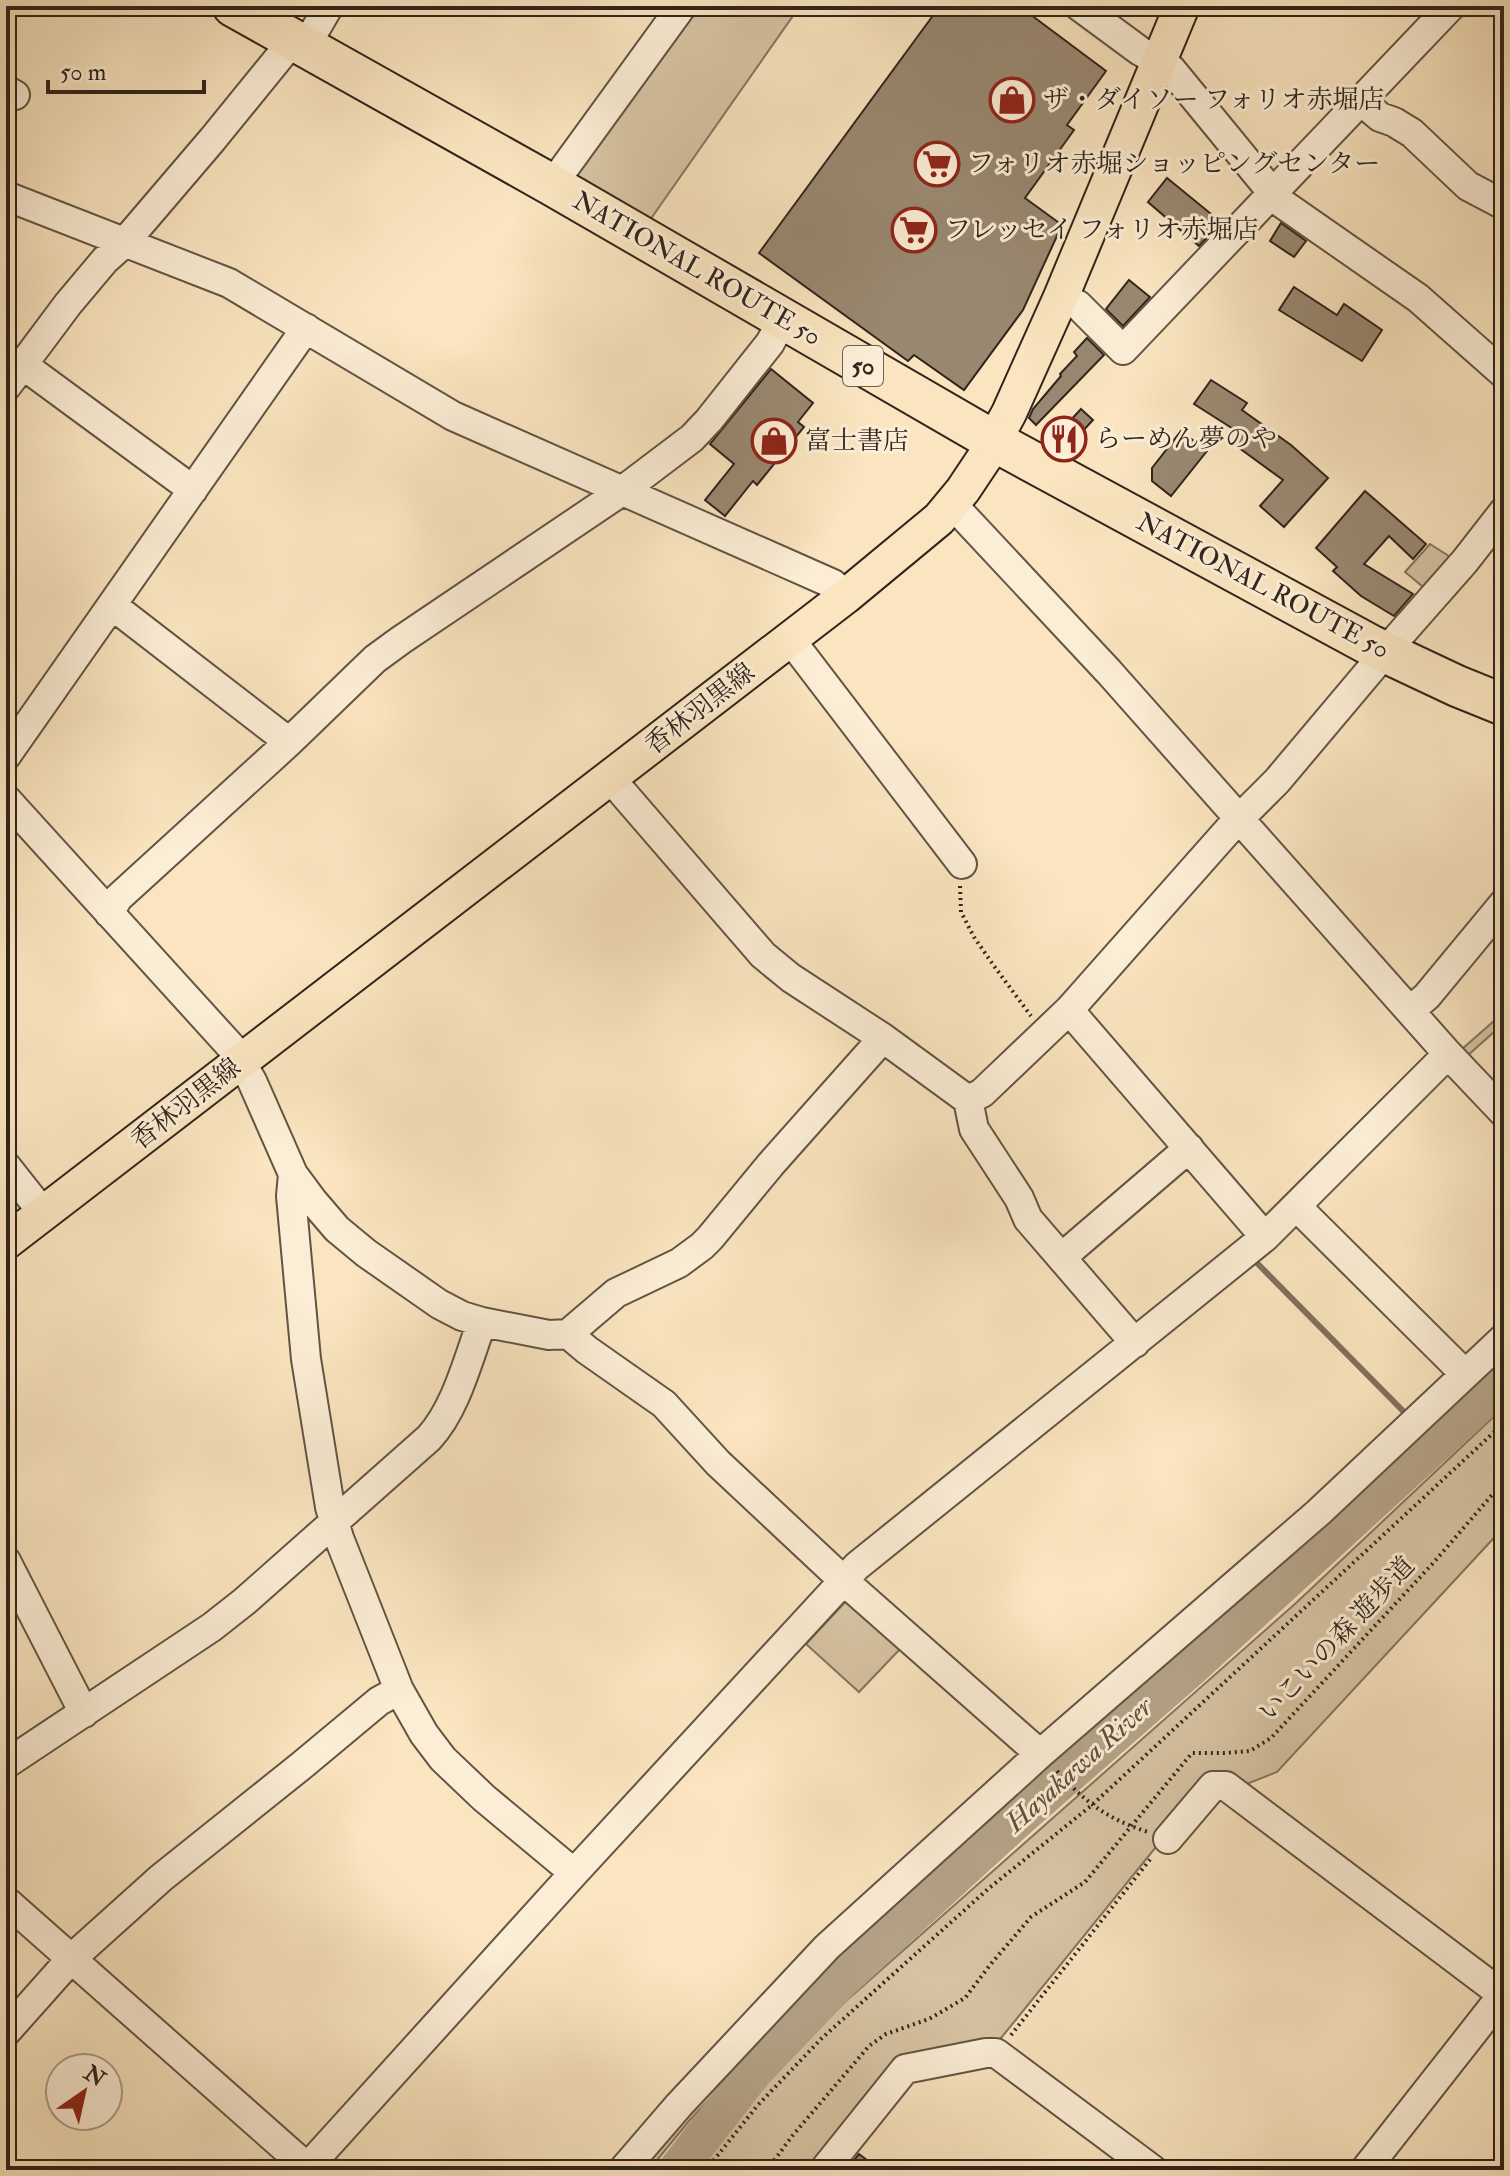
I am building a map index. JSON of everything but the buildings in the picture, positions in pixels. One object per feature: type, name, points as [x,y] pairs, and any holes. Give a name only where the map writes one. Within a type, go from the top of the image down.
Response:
[{"type":"highway","name":"NATIONAL ROUTE 50","points":[[233,6],[552,185],[994,441],[1385,652],[1504,705]]},
{"type":"main road","name":"香林羽黒線","points":[[6,1242],[846,596],[927,530],[952,504],[974,475],[1009,413],[1061,297],[1182,6]]},
{"type":"street","points":[[193,490],[14,376],[105,260],[124,243],[282,54],[298,43],[329,6]]},
{"type":"street","points":[[552,185],[682,6]]},
{"type":"street","points":[[1079,6],[1177,75],[1280,202],[1418,298],[1504,374]]},
{"type":"street","points":[[1061,297],[1078,305],[1123,350],[1451,6]]},
{"type":"street","points":[[1361,101],[1380,117],[1412,133],[1468,186],[1504,205]]},
{"type":"street","points":[[6,196],[229,283],[453,416],[833,584],[846,596]]},
{"type":"street","points":[[109,913],[118,898],[375,659],[622,491],[692,438],[770,343],[783,319]]},
{"type":"street","points":[[6,756],[306,328]]},
{"type":"street","points":[[952,504],[1109,672],[1504,1113]]},
{"type":"street","points":[[968,1100],[982,1093],[1069,1010],[1277,781],[1504,511]]},
{"type":"street","points":[[113,606],[289,742]]},
{"type":"street","points":[[790,639],[962,864]]},
{"type":"street","points":[[610,778],[763,955],[791,978],[883,1038],[968,1100],[974,1129],[1019,1198],[1028,1219],[1135,1343]]},
{"type":"street","points":[[6,799],[234,1050],[293,1174],[337,1229],[439,1304],[482,1322],[549,1335],[568,1334],[616,1293],[679,1263],[702,1246],[883,1038]]},
{"type":"street","points":[[1411,1010],[1427,996],[1504,903]]},
{"type":"street","points":[[1069,1010],[1265,1237]]},
{"type":"street","points":[[6,1901],[309,2169],[574,1873],[857,1566],[1265,1237],[1448,1054]]},
{"type":"street","points":[[1062,1257],[1189,1148]]},
{"type":"street","points":[[6,1166],[44,1214]]},
{"type":"street","points":[[293,1174],[291,1196],[306,1359],[330,1507],[399,1690],[416,1722],[443,1759],[484,1798],[574,1873]]},
{"type":"street","points":[[1296,1206],[1465,1374]]},
{"type":"street","points":[[6,1764],[212,1627],[439,1427],[448,1412],[482,1322]]},
{"type":"street","points":[[568,1334],[664,1404],[718,1463],[844,1581],[1047,1761]]},
{"type":"street","points":[[623,2170],[679,2105],[827,1947],[1047,1761],[1504,1338]]},
{"type":"street","points":[[6,1561],[84,1713]]},
{"type":"street","points":[[6,2032],[71,1959],[161,1878],[379,1701],[399,1690]]},
{"type":"street","points":[[1168,1839],[1213,1786],[1226,1786],[1503,1994],[1365,2170]]},
{"type":"street","points":[[824,2170],[905,2069],[986,2053],[996,2053],[1153,2170]]},
{"type":"path","points":[[962,864],[961,912],[994,966],[1044,1034]]},
{"type":"path","points":[[706,2170],[757,2106],[822,2038],[988,1889],[1092,1805],[1504,1423]]},
{"type":"path","name":"いこいの森 遊歩道","points":[[767,2170],[869,2046],[886,2034],[929,2019],[965,1998],[1031,1917],[1085,1882],[1192,1753],[1250,1751],[1271,1738],[1435,1561],[1504,1481]]},
{"type":"path","points":[[996,2053],[1168,1839],[1130,1827],[1081,1798],[1047,1761]]},
{"type":"shaded area","points":[[687,6],[785,6],[795,13],[650,220],[568,173]]},
{"type":"shaded area","points":[[1430,544],[1455,560],[1428,591],[1405,572]]},
{"type":"shaded area","points":[[1504,1012],[1504,1023],[1466,1057],[1461,1050]]},
{"type":"shaded area","points":[[1504,1407],[1504,1527],[1277,1772],[1239,1787],[1211,1779],[997,2043],[901,2058],[815,2170],[699,2170],[792,2053],[846,2001],[1296,1603]]},
{"type":"shaded area","points":[[849,1598],[902,1647],[859,1692],[806,1644]]},
{"type":"shaded area","points":[[1139,1673],[1146,1681],[851,1948],[689,2121],[649,2170],[631,2170],[834,1948]]},
{"type":"waterway","points":[[1250,1262],[1253,1260],[1258,1264],[1408,1416]]},
{"type":"waterway","name":"Hayakawa River","points":[[677,2170],[754,2071],[840,1981],[1023,1814],[1188,1670],[1504,1381]]},
{"type":"waterway","points":[[1460,1407],[1469,1415]]},
{"type":"place","name":"ザ・ダイソー フォリオ赤堀店","points":[[1012,100]]},
{"type":"place","name":"フォリオ赤堀ショッピングセンター","points":[[937,164]]},
{"type":"place","name":"フレッセイ フォリオ赤堀店","points":[[914,230]]},
{"type":"place","name":"らーめん夢のや","points":[[1064,439]]},
{"type":"place","name":"富士書店","points":[[774,441]]}]
